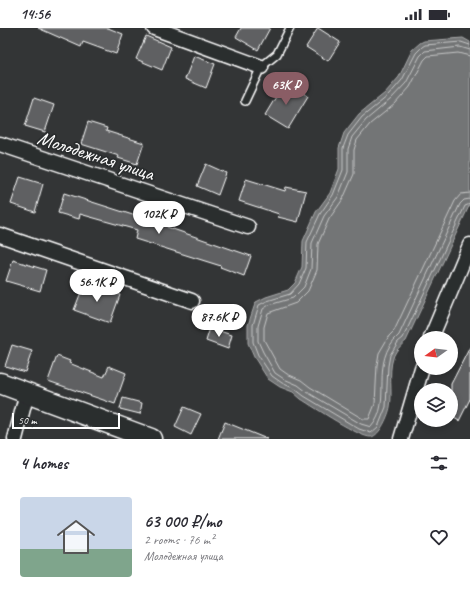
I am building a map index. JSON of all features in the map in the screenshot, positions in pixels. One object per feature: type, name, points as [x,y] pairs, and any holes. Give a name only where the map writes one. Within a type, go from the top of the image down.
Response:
[{"type":"main road","points":[[0,383],[151,439]]},
{"type":"street","points":[[154,28],[261,67]]},
{"type":"street","name":"Молодежная улица","points":[[0,144],[248,227]]},
{"type":"street","points":[[0,235],[192,301]]},
{"type":"street","points":[[434,331],[470,245]]},
{"type":"street","points":[[401,439],[420,375]]},
{"type":"street","points":[[15,439],[27,393]]},
{"type":"lane","points":[[245,101],[261,67],[277,54],[290,28]]},
{"type":"water","points":[[463,38],[470,42],[470,204],[406,341],[398,348],[394,355],[391,370],[391,401],[386,419],[378,433],[371,437],[365,436],[357,433],[301,399],[293,392],[280,387],[268,379],[254,357],[248,343],[248,325],[256,302],[288,290],[295,283],[302,267],[303,241],[316,212],[330,193],[339,169],[339,148],[344,133],[359,114],[385,93],[399,77],[412,50],[420,43],[424,41]]},
{"type":"building","points":[[38,28],[108,28],[123,34],[116,54],[83,42],[81,47]]},
{"type":"building","points":[[241,28],[270,28],[258,50],[236,37]]},
{"type":"building","points":[[318,28],[340,42],[328,61],[306,47]]},
{"type":"building","points":[[146,36],[171,47],[162,70],[136,59]]},
{"type":"building","points":[[194,56],[215,64],[206,88],[185,79]]},
{"type":"building","points":[[285,82],[308,96],[288,129],[265,115]]},
{"type":"building","points":[[34,98],[54,105],[45,132],[25,126]]},
{"type":"building","points":[[88,122],[107,128],[106,131],[144,143],[137,164],[118,158],[119,156],[81,144]]},
{"type":"building","points":[[206,164],[226,173],[218,195],[197,186]]},
{"type":"building","points":[[20,177],[43,184],[35,212],[11,204]]},
{"type":"building","points":[[246,179],[285,191],[286,187],[306,191],[298,222],[278,217],[279,214],[239,201]]},
{"type":"building","points":[[64,193],[167,226],[251,256],[244,276],[220,267],[221,266],[135,239],[137,230],[80,214],[79,219],[58,213]]},
{"type":"building","points":[[13,260],[46,270],[40,291],[6,281]]},
{"type":"building","points":[[85,282],[120,295],[110,323],[74,310]]},
{"type":"building","points":[[210,328],[232,335],[228,349],[206,341]]},
{"type":"building","points":[[12,345],[32,351],[25,372],[5,366]]},
{"type":"building","points":[[470,347],[470,399],[459,421],[458,383],[452,383],[456,375],[458,375],[458,370]]},
{"type":"building","points":[[57,356],[70,361],[69,363],[104,377],[109,366],[126,373],[115,404],[48,381]]},
{"type":"building","points":[[123,398],[142,403],[140,414],[120,409]]},
{"type":"building","points":[[184,407],[201,414],[191,435],[175,427]]},
{"type":"building","points":[[225,422],[267,439],[218,439]]}]
